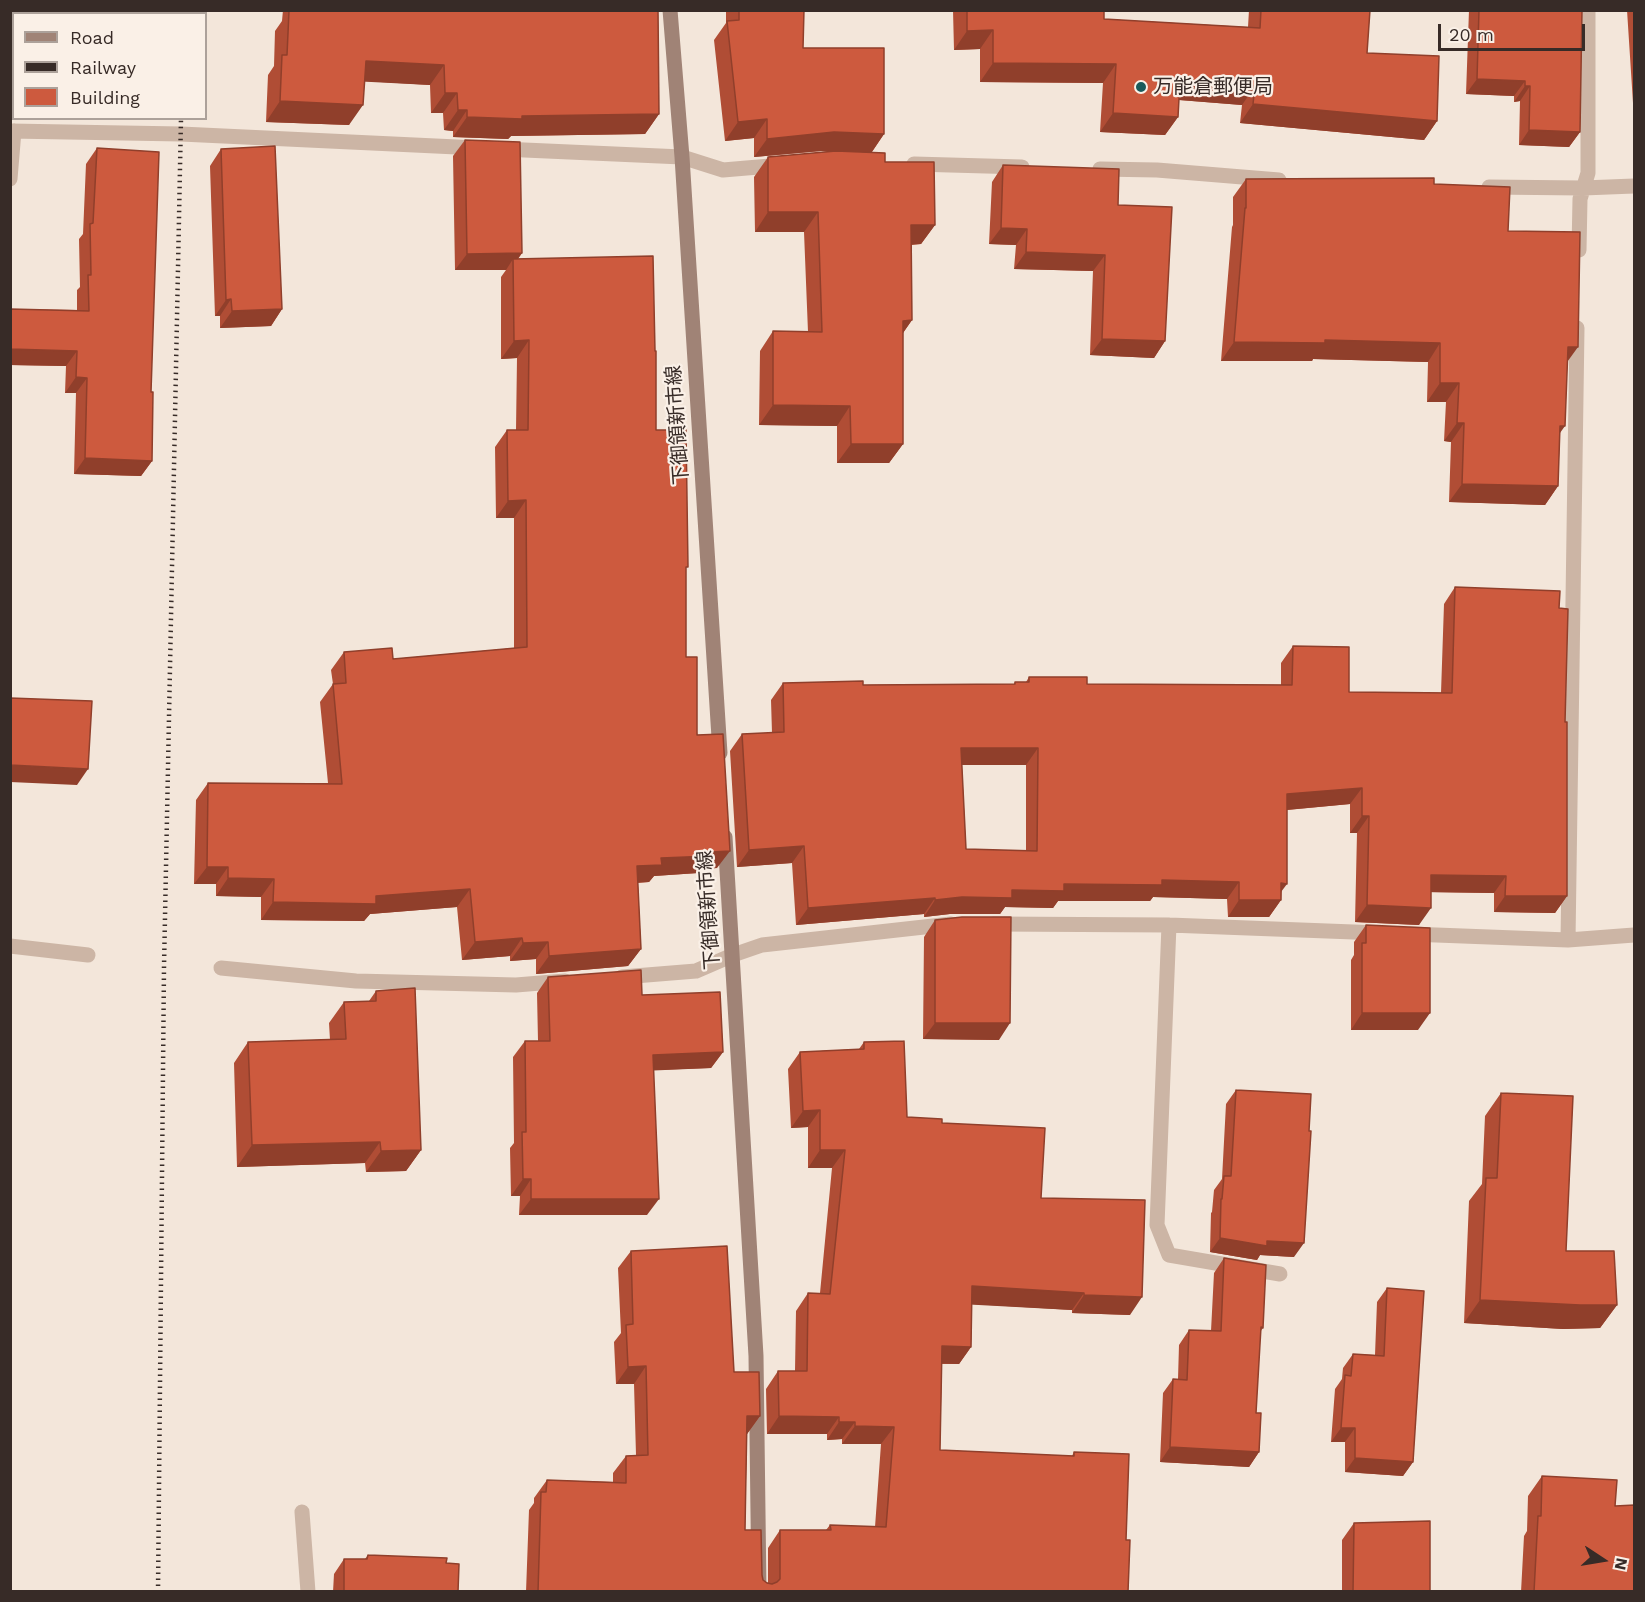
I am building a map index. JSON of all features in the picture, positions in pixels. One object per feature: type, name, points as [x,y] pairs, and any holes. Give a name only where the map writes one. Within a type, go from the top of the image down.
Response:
[{"type":"main road","name":"下御領新市線","points":[[670,10],[682,157],[721,765]]},
{"type":"main road","name":"下御領新市線","points":[[725,824],[756,1356],[759,1592]]},
{"type":"street","points":[[1578,270],[1580,199],[1588,173],[1588,10]]},
{"type":"street","points":[[10,179],[12,131],[181,134],[682,157],[723,170],[800,163]]},
{"type":"street","points":[[894,163],[1037,167]]},
{"type":"street","points":[[1085,168],[1157,170],[1292,181]]},
{"type":"street","points":[[1478,187],[1635,186]]},
{"type":"street","points":[[1568,940],[1578,317]]},
{"type":"street","points":[[606,978],[696,971],[762,945],[950,924],[1169,925],[1568,940],[1635,934]]},
{"type":"street","points":[[1169,925],[1157,1225],[1169,1255],[1280,1274]]},
{"type":"street","points":[[10,946],[88,955]]},
{"type":"street","points":[[220,968],[356,981],[516,984],[584,980]]},
{"type":"street","points":[[302,1512],[308,1592]]},
{"type":"building","points":[[10,10],[98,10],[98,12],[12,12],[12,49],[10,49]]},
{"type":"building","points":[[658,10],[659,114],[522,116],[522,119],[467,117],[467,110],[458,110],[457,93],[445,93],[444,65],[366,61],[363,105],[280,101],[282,55],[287,55],[289,11]]},
{"type":"building","points":[[739,10],[804,10],[803,48],[884,48],[884,134],[834,132],[767,139],[767,119],[738,122],[727,21],[739,20]]},
{"type":"building","points":[[967,10],[1104,10],[1104,19],[1260,28],[1261,10],[1370,10],[1367,53],[1439,56],[1437,121],[1253,104],[1255,86],[1180,80],[1178,117],[1113,113],[1116,64],[993,63],[993,30],[967,31]]},
{"type":"building","points":[[1479,10],[1582,10],[1580,132],[1529,130],[1530,86],[1525,86],[1525,81],[1477,79]]},
{"type":"building","points":[[465,140],[520,142],[522,253],[467,254]]},
{"type":"building","points":[[275,146],[282,309],[232,311],[231,299],[226,300],[221,149]]},
{"type":"building","points":[[97,148],[159,152],[151,392],[153,392],[152,461],[85,458],[87,378],[76,377],[77,351],[10,349],[10,309],[89,311],[90,224],[93,223]]},
{"type":"building","points":[[836,151],[885,153],[885,162],[934,162],[935,225],[911,225],[912,320],[903,321],[903,444],[851,444],[850,406],[773,405],[773,331],[822,332],[818,212],[768,212],[768,157]]},
{"type":"building","points":[[1003,165],[1119,169],[1118,205],[1172,207],[1165,341],[1102,339],[1105,255],[1026,252],[1027,229],[1001,228]]},
{"type":"building","points":[[1434,178],[1434,184],[1510,187],[1508,231],[1580,232],[1578,347],[1568,347],[1565,426],[1560,426],[1558,486],[1462,484],[1464,423],[1457,423],[1459,383],[1440,383],[1440,343],[1325,340],[1325,343],[1234,342],[1246,208],[1246,179]]},
{"type":"building","points":[[653,256],[656,430],[686,430],[688,567],[686,567],[686,657],[697,657],[697,735],[723,734],[730,851],[711,852],[711,856],[661,858],[662,865],[637,866],[641,949],[549,956],[548,942],[523,943],[522,938],[475,942],[470,889],[376,896],[376,904],[273,902],[274,879],[228,878],[228,867],[207,867],[208,783],[342,784],[333,684],[346,683],[344,652],[392,648],[393,659],[527,647],[526,500],[508,501],[507,430],[528,430],[529,340],[514,341],[513,259]]},
{"type":"building","points":[[1455,587],[1560,591],[1559,608],[1568,609],[1565,722],[1567,722],[1567,896],[1505,896],[1506,876],[1431,875],[1431,908],[1367,905],[1369,816],[1362,816],[1362,788],[1287,794],[1287,884],[1281,883],[1281,900],[1239,900],[1239,882],[1162,880],[1162,885],[1064,884],[1064,891],[1012,890],[1012,898],[962,897],[935,900],[935,898],[808,908],[804,846],[749,850],[742,734],[784,732],[783,683],[863,681],[863,685],[1015,684],[1015,682],[1029,682],[1029,677],[1087,677],[1087,684],[1292,685],[1293,646],[1349,647],[1349,692],[1452,693]],"holes":[[[961,748],[1038,748],[1037,851],[966,849]]]},
{"type":"building","points":[[10,698],[92,701],[88,769],[10,765]]},
{"type":"building","points":[[962,917],[1011,917],[1010,1023],[935,1023],[935,920]]},
{"type":"building","points":[[1366,925],[1430,928],[1430,1013],[1362,1013],[1362,943],[1366,943]]},
{"type":"building","points":[[641,970],[642,995],[720,992],[723,1052],[653,1055],[659,1199],[531,1199],[531,1179],[523,1179],[522,1132],[526,1132],[525,1041],[550,1041],[548,977]]},
{"type":"building","points":[[415,988],[421,1150],[381,1151],[380,1142],[252,1145],[248,1042],[346,1039],[344,1002],[376,1001],[376,991]]},
{"type":"building","points":[[904,1041],[907,1117],[942,1119],[942,1123],[1045,1128],[1041,1198],[1145,1200],[1142,1297],[972,1286],[971,1347],[942,1346],[940,1450],[1074,1456],[1074,1452],[1129,1454],[1126,1540],[1130,1540],[1128,1592],[538,1592],[541,1492],[546,1492],[547,1480],[626,1483],[626,1456],[648,1455],[646,1366],[628,1367],[626,1325],[633,1324],[631,1251],[727,1246],[734,1372],[759,1372],[760,1416],[747,1416],[745,1530],[761,1530],[763,1580],[772,1584],[780,1579],[780,1530],[831,1530],[830,1525],[886,1527],[894,1427],[855,1426],[855,1422],[839,1422],[839,1417],[779,1416],[778,1371],[807,1371],[808,1293],[830,1294],[845,1150],[820,1150],[820,1110],[803,1111],[800,1052],[864,1049],[864,1042]]},
{"type":"building","points":[[1236,1090],[1311,1094],[1304,1243],[1267,1241],[1267,1246],[1220,1238],[1224,1176],[1231,1176]]},
{"type":"building","points":[[1501,1093],[1573,1096],[1566,1251],[1614,1251],[1617,1305],[1480,1300],[1486,1178],[1497,1178]]},
{"type":"building","points":[[1224,1258],[1266,1265],[1256,1413],[1261,1413],[1259,1452],[1170,1447],[1173,1379],[1187,1380],[1189,1330],[1221,1331]]},
{"type":"building","points":[[1387,1288],[1424,1291],[1413,1462],[1355,1458],[1355,1428],[1341,1428],[1345,1375],[1351,1376],[1353,1354],[1384,1356]]},
{"type":"building","points":[[1542,1476],[1617,1480],[1615,1506],[1635,1505],[1635,1592],[1534,1592]]},
{"type":"building","points":[[1430,1521],[1430,1592],[1353,1592],[1354,1523]]},
{"type":"building","points":[[368,1555],[447,1558],[446,1563],[459,1564],[458,1592],[344,1592],[344,1559],[367,1559]]},
{"type":"railway","points":[[158,1592],[164,967],[181,120]]},
{"type":"place","name":"万能倉郵便局","points":[[1141,87]]}]
